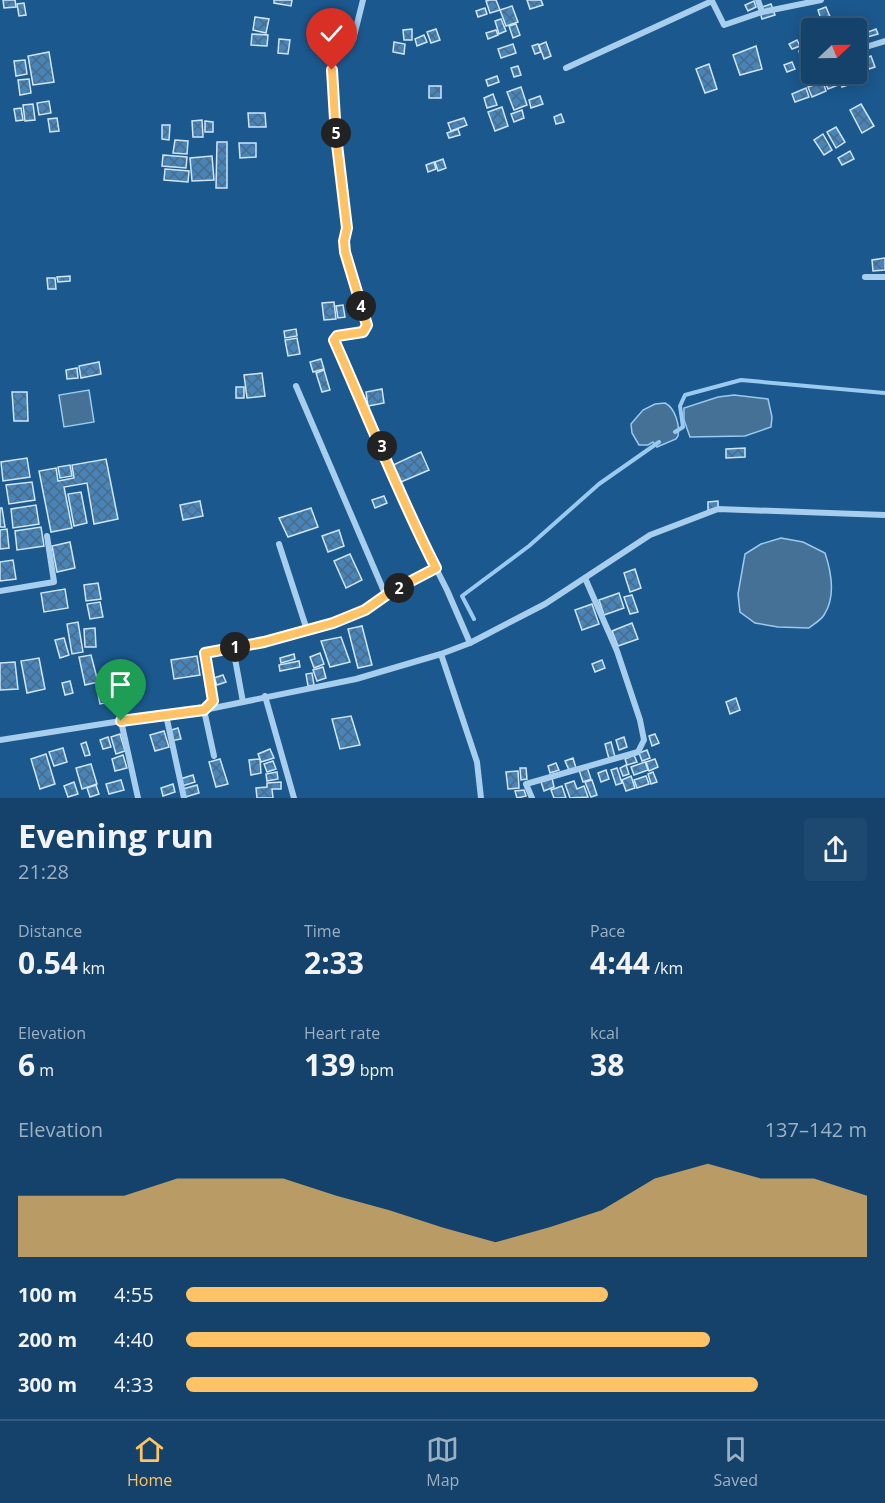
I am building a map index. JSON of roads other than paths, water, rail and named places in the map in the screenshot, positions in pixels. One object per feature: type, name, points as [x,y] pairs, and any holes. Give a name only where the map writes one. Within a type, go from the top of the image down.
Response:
[{"type":"street","points":[[363,0],[353,40],[346,50],[334,58],[332,70],[336,136],[347,228],[344,241],[345,252],[367,325],[363,332],[337,336],[334,340],[382,446],[407,512],[436,568],[470,643]]},
{"type":"street","points":[[758,0],[762,12]]},
{"type":"street","points":[[566,68],[712,1],[724,25],[762,12],[821,0]]},
{"type":"street","points":[[867,47],[885,41]]},
{"type":"street","points":[[865,278],[885,277]]},
{"type":"street","points":[[296,386],[386,596]]},
{"type":"street","points":[[0,740],[204,710],[356,679],[441,654],[470,643],[545,604],[650,535],[718,509],[885,515]]},
{"type":"street","points":[[0,591],[54,582],[47,536]]},
{"type":"street","points":[[279,544],[307,630]]},
{"type":"street","points":[[204,710],[213,701],[205,653],[333,623],[365,610],[436,568]]},
{"type":"street","points":[[532,798],[526,784],[638,752],[644,740],[640,720],[617,651],[585,578]]},
{"type":"street","points":[[233,648],[243,702]]},
{"type":"street","points":[[441,654],[477,762],[481,798]]},
{"type":"street","points":[[266,696],[294,798]]},
{"type":"street","points":[[204,710],[214,756]]},
{"type":"street","points":[[166,715],[184,798]]},
{"type":"street","points":[[121,721],[138,798]]},
{"type":"water","points":[[89,390],[94,422],[64,427],[59,395]]},
{"type":"water","points":[[734,395],[768,399],[772,417],[771,427],[745,436],[690,437],[684,420],[684,408],[718,397]]},
{"type":"water","points":[[655,404],[669,405],[676,417],[678,436],[657,447],[653,442],[648,445],[639,445],[632,433],[631,424],[643,410]]},
{"type":"water","points":[[781,538],[803,542],[825,553],[830,576],[830,600],[823,617],[809,628],[778,627],[755,623],[740,612],[738,594],[745,554],[761,544]]},
{"type":"waterway","points":[[675,432],[683,427],[680,406],[685,395],[741,380],[885,393]]},
{"type":"waterway","points":[[474,619],[462,596],[529,546],[599,484],[659,442]]}]
